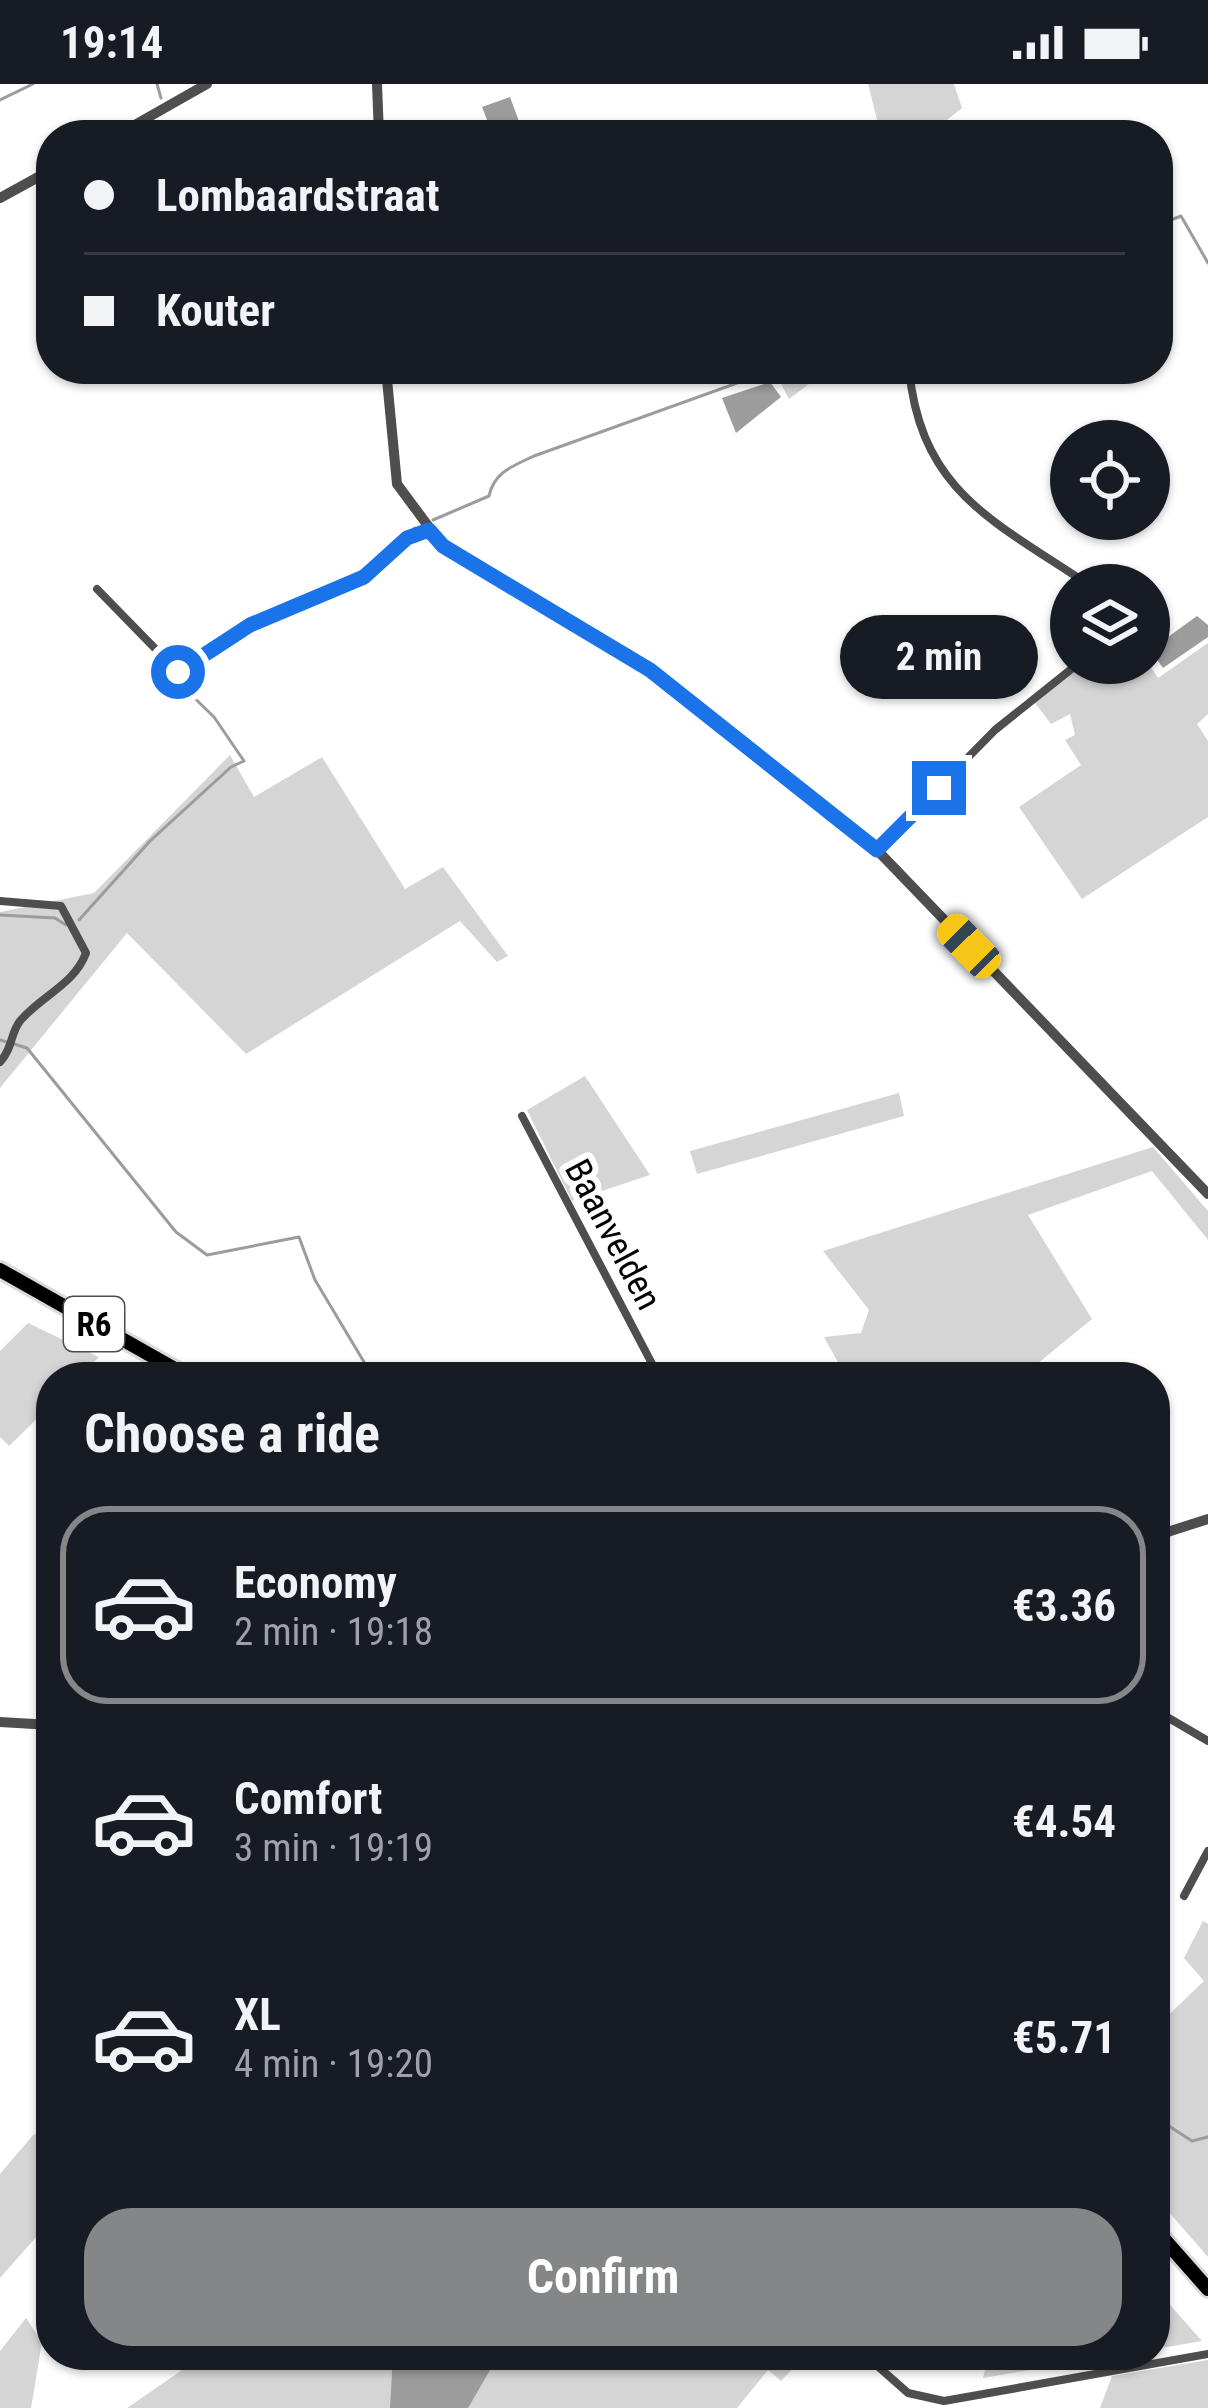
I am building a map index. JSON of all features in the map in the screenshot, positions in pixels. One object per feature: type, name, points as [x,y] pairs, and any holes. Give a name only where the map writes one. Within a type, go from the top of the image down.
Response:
[{"type":"main road","name":"R6","points":[[0,1270],[163,1362]]},
{"type":"main road","points":[[1170,2246],[1208,2289]]},
{"type":"street","points":[[143,120],[207,84]]},
{"type":"street","points":[[377,84],[378,120]]},
{"type":"street","points":[[0,198],[36,178]]},
{"type":"street","points":[[387,384],[397,484],[443,546],[650,670],[877,850],[1208,1194]]},
{"type":"street","points":[[911,384],[918,425],[945,479],[981,511],[1058,564]]},
{"type":"street","points":[[98,589],[178,672],[250,625],[364,577],[407,538],[429,530]]},
{"type":"street","points":[[877,850],[995,730],[1053,684]]},
{"type":"street","points":[[0,902],[61,906],[86,953],[79,971],[19,1022],[14,1046],[0,1062]]},
{"type":"street","name":"Baanvelden","points":[[522,1116],[651,1362]]},
{"type":"street","points":[[1170,1531],[1208,1519]]},
{"type":"street","points":[[1170,1719],[1208,1741]]},
{"type":"street","points":[[0,1722],[36,1724]]},
{"type":"street","points":[[1184,1896],[1208,1851]]},
{"type":"street","points":[[1170,2362],[1208,2354]]},
{"type":"street","points":[[882,2370],[908,2393],[944,2404],[1127,2370]]},
{"type":"shaded area","points":[[868,84],[954,84],[962,108],[947,120],[877,120]]},
{"type":"shaded area","points":[[510,97],[518,120],[487,120],[482,107]]},
{"type":"shaded area","points":[[764,384],[771,384],[781,397],[736,433],[722,398]]},
{"type":"shaded area","points":[[781,384],[809,384],[789,399]]},
{"type":"shaded area","points":[[1197,616],[1208,625],[1208,637],[1170,663],[1170,636]]},
{"type":"shaded area","points":[[1208,643],[1208,714],[1197,724],[1208,741],[1208,817],[1082,899],[1019,807],[1081,765],[1065,740],[1075,735],[1070,714],[1051,724],[1035,703],[1059,684],[1170,684],[1170,670]]},
{"type":"shaded area","points":[[230,755],[254,797],[322,757],[405,889],[443,867],[508,956],[497,962],[460,921],[246,1054],[127,933],[0,1088],[0,912],[94,893]]},
{"type":"shaded area","points":[[585,1076],[650,1175],[572,1201],[527,1110]]},
{"type":"shaded area","points":[[899,1093],[904,1116],[697,1174],[690,1151]]},
{"type":"shaded area","points":[[1153,1147],[1208,1211],[1208,1240],[1152,1171],[1028,1215],[1092,1319],[1039,1362],[838,1362],[824,1337],[861,1333],[869,1310],[823,1251]]},
{"type":"shaded area","points":[[28,1323],[99,1357],[94,1362],[36,1362],[36,1420],[9,1446],[0,1437],[0,1351]]},
{"type":"shaded area","points":[[1203,1921],[1208,1924],[1208,2257],[1170,2213],[1170,2014],[1204,1981],[1184,1958]]},
{"type":"shaded area","points":[[33,2135],[36,2237],[0,2278],[0,2174]]},
{"type":"shaded area","points":[[1170,2305],[1202,2341],[1170,2346]]},
{"type":"shaded area","points":[[26,2318],[36,2333],[37,2370],[31,2408],[0,2408],[0,2351]]},
{"type":"shaded area","points":[[1208,2360],[1208,2408],[1100,2408],[1112,2376],[1170,2370]]},
{"type":"shaded area","points":[[182,2370],[768,2370],[737,2408],[127,2408]]},
{"type":"shaded area","points":[[392,2370],[490,2370],[468,2408],[390,2408]]},
{"type":"shaded area","points":[[768,2370],[791,2370],[781,2381]]},
{"type":"shaded area","points":[[985,2370],[1031,2370],[983,2378]]},
{"type":"waterway","points":[[0,100],[33,84]]},
{"type":"waterway","points":[[157,84],[161,98]]},
{"type":"waterway","points":[[1173,219],[1181,216],[1208,263]]},
{"type":"waterway","points":[[433,520],[489,496],[500,475],[534,456],[734,384]]},
{"type":"waterway","points":[[247,621],[353,578],[415,528]]},
{"type":"waterway","points":[[210,645],[234,629]]},
{"type":"waterway","points":[[189,660],[203,651]]},
{"type":"waterway","points":[[79,920],[150,841],[231,767],[244,761],[214,717],[176,680]]},
{"type":"waterway","points":[[0,915],[55,918],[66,925]]},
{"type":"waterway","points":[[0,1040],[27,1048],[176,1232],[207,1255],[299,1237],[315,1280],[364,1362]]},
{"type":"waterway","points":[[1170,2127],[1192,2141],[1208,2137]]},
{"type":"route","points":[[178,672],[250,625],[364,577],[407,538],[429,530],[443,546],[650,670],[877,850],[939,788]]}]
